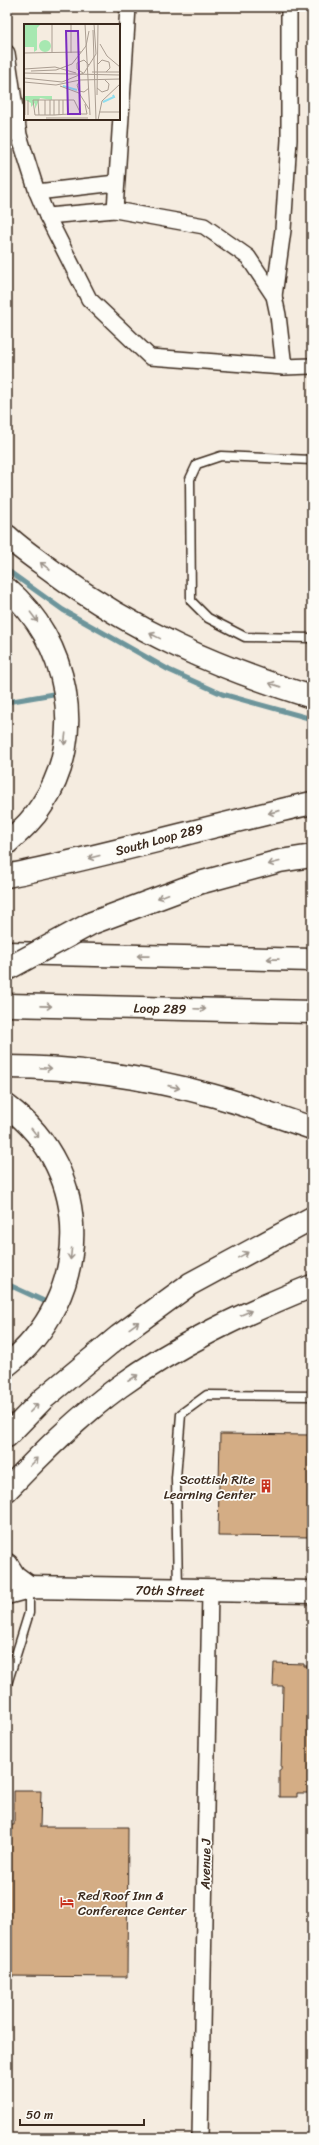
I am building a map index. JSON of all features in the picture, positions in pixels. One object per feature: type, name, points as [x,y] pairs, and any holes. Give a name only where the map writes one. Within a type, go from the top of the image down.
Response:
[{"type":"main road","points":[[7,536],[77,589],[148,633],[223,667],[312,697]]},
{"type":"main road","points":[[7,589],[22,602],[37,621],[52,647],[62,676],[66,698],[67,719],[61,761],[56,779],[43,804],[31,821],[7,843]]},
{"type":"main road","name":"South Loop 289","points":[[7,876],[72,863],[211,826],[312,803]]},
{"type":"main road","points":[[7,969],[92,923],[200,882],[280,861],[312,856]]},
{"type":"main road","points":[[7,953],[312,960]]},
{"type":"main road","name":"Loop 289","points":[[7,1005],[147,1007],[312,1012]]},
{"type":"main road","points":[[7,1067],[80,1070],[156,1082],[212,1095],[312,1128]]},
{"type":"main road","points":[[7,1106],[34,1131],[48,1149],[57,1167],[66,1191],[71,1211],[72,1237],[71,1257],[58,1303],[43,1328],[27,1348],[7,1364]]},
{"type":"main road","points":[[7,1436],[43,1398],[119,1336],[190,1284],[310,1219]]},
{"type":"main road","points":[[7,1490],[57,1439],[119,1387],[191,1342],[240,1316],[312,1286]]},
{"type":"main road","points":[[7,1565],[14,1576],[29,1587]]},
{"type":"main road","name":"70th Street","points":[[7,1593],[29,1587],[312,1592]]},
{"type":"street","points":[[115,210],[128,7]]},
{"type":"street","points":[[284,367],[278,315],[274,296],[283,230],[289,140],[289,7]]},
{"type":"street","points":[[7,53],[13,136],[47,216],[88,299],[150,356],[284,367],[312,366]]},
{"type":"street","points":[[37,192],[116,183]]},
{"type":"street","points":[[47,216],[115,210],[204,226],[248,258],[274,296]]},
{"type":"street","name":"Avenue J","points":[[200,2138],[210,1591]]},
{"type":"lane","points":[[312,460],[221,456],[197,464],[190,479],[191,601],[208,618],[245,637],[312,638]]},
{"type":"lane","points":[[178,1590],[176,1478],[181,1414],[206,1395],[312,1396]]},
{"type":"lane","points":[[7,1684],[29,1612],[29,1587]]},
{"type":"building","name":"Scottish Rite Learning Center","points":[[220,1434],[312,1435],[312,1537],[218,1536]]},
{"type":"building","points":[[274,1663],[304,1664],[304,1666],[312,1666],[312,1793],[297,1793],[297,1797],[279,1797],[283,1686],[273,1686]]},
{"type":"building","name":"Red Roof Inn & Conference Center","points":[[14,1791],[41,1791],[40,1827],[128,1827],[127,1977],[7,1976],[7,1825],[14,1825]]},
{"type":"waterway","points":[[7,570],[63,610],[169,670],[222,694],[312,719]]},
{"type":"waterway","points":[[7,702],[53,694]]},
{"type":"waterway","points":[[7,1284],[44,1301]]},
{"type":"place","name":"Scottish Rite Learning Center","points":[[266,1486]]},
{"type":"place","name":"Red Roof Inn & Conference Center","points":[[67,1902]]}]
